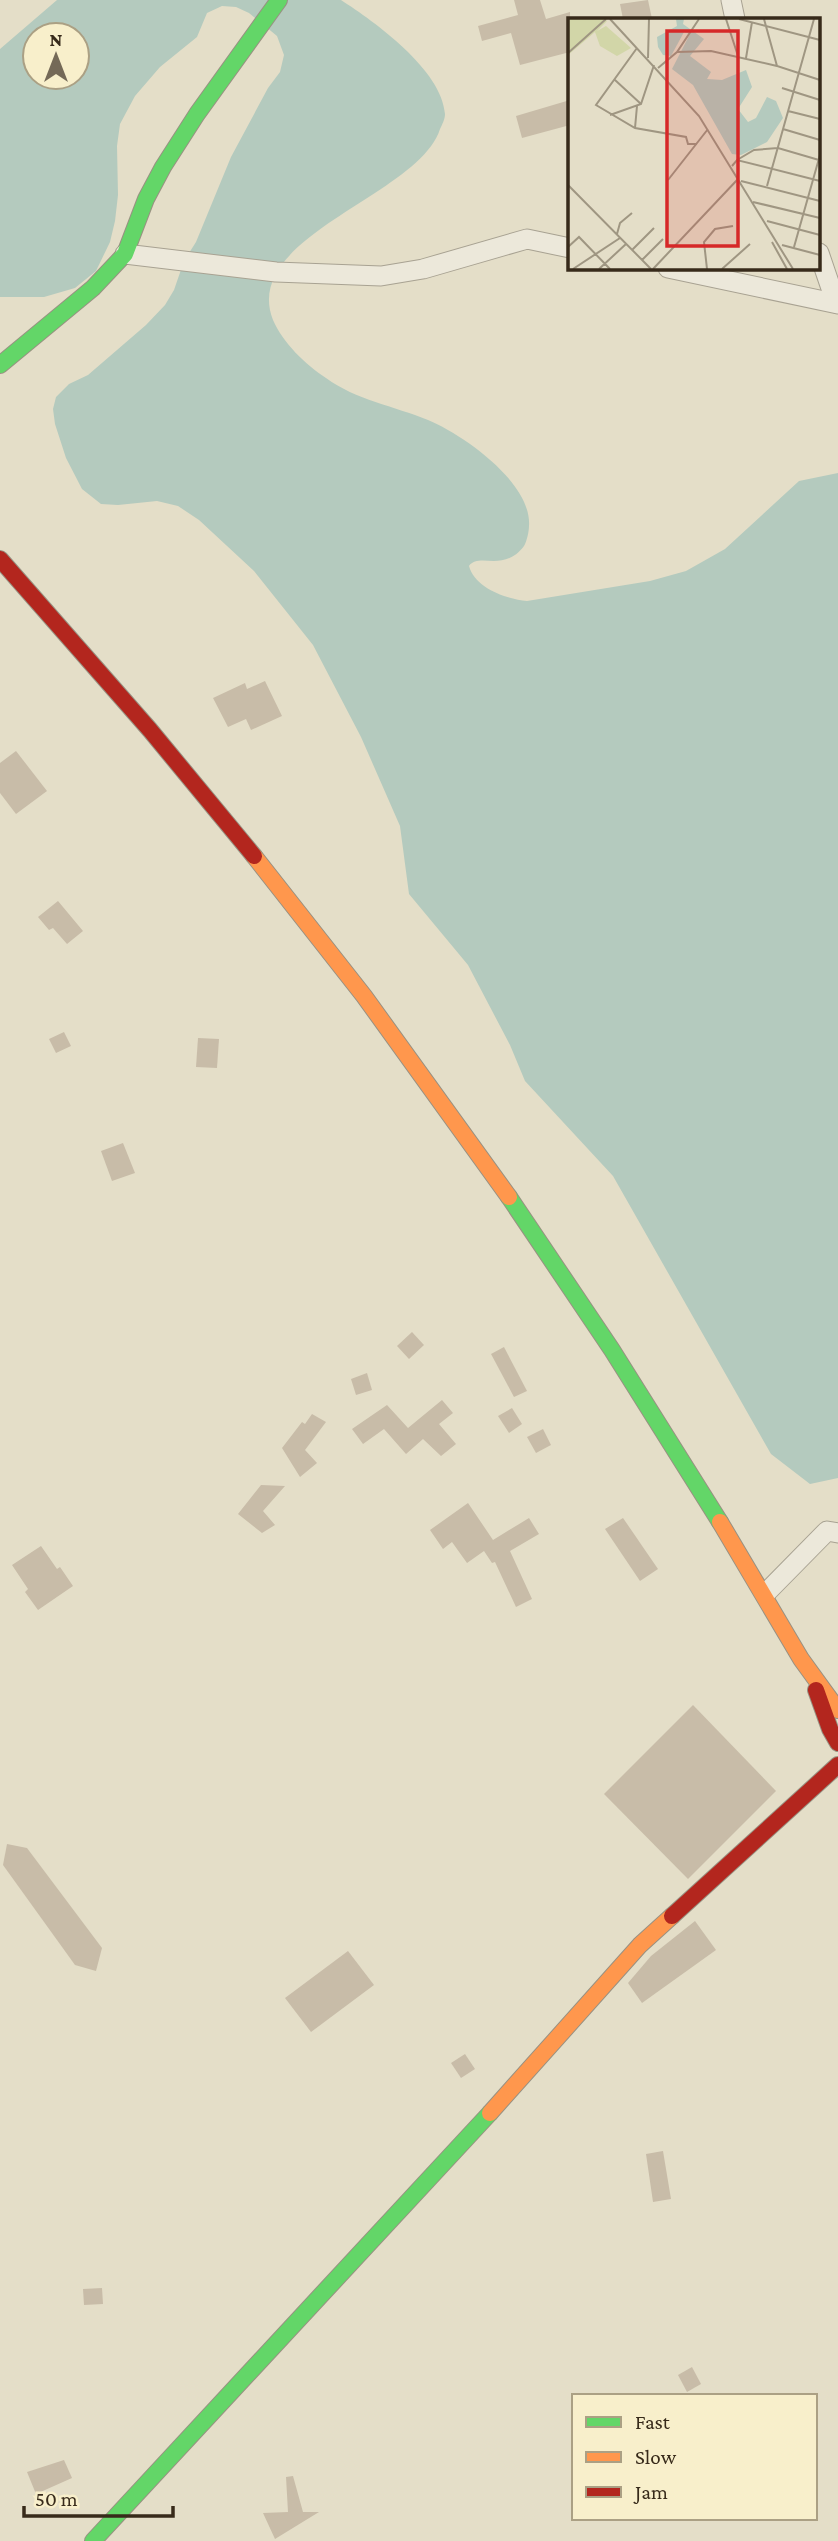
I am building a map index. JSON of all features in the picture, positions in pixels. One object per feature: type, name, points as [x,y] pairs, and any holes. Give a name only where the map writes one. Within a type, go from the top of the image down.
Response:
[{"type":"main road","points":[[0,365],[93,288],[125,254],[146,199],[163,167],[197,114],[279,0]]},
{"type":"main road","points":[[0,559],[139,715],[377,1011],[485,1161],[563,1276],[765,1594],[807,1668],[838,1710]]},
{"type":"main road","points":[[807,1668],[838,1743]]},
{"type":"main road","points":[[93,2541],[526,2076],[640,1945],[838,1765]]},
{"type":"street","points":[[730,0],[735,18]]},
{"type":"street","points":[[125,254],[276,272],[382,276],[423,269],[527,239],[568,248]]},
{"type":"street","points":[[820,256],[837,304]]},
{"type":"street","points":[[677,270],[837,304]]},
{"type":"street","points":[[765,1594],[834,1529]]},
{"type":"shaded area","points":[[57,0],[341,0],[388,34],[420,64],[441,97],[444,120],[425,153],[400,175],[306,240],[282,264],[270,290],[273,320],[295,352],[326,378],[362,397],[443,427],[493,462],[520,493],[527,510],[527,539],[524,546],[508,559],[473,562],[469,566],[472,574],[484,586],[510,598],[527,601],[650,581],[686,571],[725,549],[799,481],[838,473],[838,1478],[810,1484],[771,1454],[613,1176],[525,1081],[510,1045],[468,965],[409,894],[400,826],[361,737],[313,645],[254,571],[199,520],[178,506],[157,501],[101,504],[82,489],[66,458],[55,424],[53,409],[56,397],[69,384],[88,375],[165,305],[174,290],[184,261],[196,242],[231,157],[268,88],[280,72],[284,55],[277,36],[249,13],[236,7],[222,6],[207,13],[197,37],[160,67],[135,96],[120,124],[115,221],[110,242],[96,271],[75,288],[44,297],[0,297],[0,49],[21,31],[21,91],[91,91],[91,21],[33,21]]},
{"type":"building","points":[[514,0],[540,0],[546,19],[570,12],[568,53],[520,65],[511,33],[482,41],[478,26],[518,15]]},
{"type":"building","points":[[648,0],[652,18],[623,18],[620,4]]},
{"type":"building","points":[[568,101],[568,126],[522,138],[516,116]]},
{"type":"building","points":[[265,681],[282,716],[251,730],[246,719],[228,727],[213,698],[245,683],[247,689]]},
{"type":"building","points":[[16,751],[47,791],[16,814],[0,793],[0,763]]},
{"type":"building","points":[[58,901],[83,931],[67,944],[53,928],[49,930],[38,917]]},
{"type":"building","points":[[64,1032],[71,1046],[56,1053],[49,1039]]},
{"type":"building","points":[[198,1038],[219,1039],[217,1068],[196,1067]]},
{"type":"building","points":[[123,1143],[135,1173],[112,1181],[101,1151]]},
{"type":"building","points":[[412,1332],[424,1345],[409,1359],[397,1346]]},
{"type":"building","points":[[504,1347],[527,1391],[514,1397],[491,1354]]},
{"type":"building","points":[[367,1373],[372,1390],[356,1395],[351,1379]]},
{"type":"building","points":[[442,1400],[453,1413],[439,1424],[456,1444],[441,1456],[423,1439],[406,1454],[384,1429],[363,1444],[352,1429],[387,1405],[408,1428]]},
{"type":"building","points":[[512,1408],[522,1424],[509,1433],[498,1416]]},
{"type":"building","points":[[312,1414],[326,1422],[305,1450],[317,1463],[300,1477],[282,1448],[302,1422],[305,1424]]},
{"type":"building","points":[[543,1429],[551,1445],[536,1453],[527,1437]]},
{"type":"building","points":[[261,1485],[285,1486],[263,1511],[275,1525],[262,1533],[238,1514]]},
{"type":"building","points":[[468,1503],[493,1540],[529,1518],[539,1534],[510,1551],[532,1599],[516,1607],[495,1562],[492,1563],[484,1551],[467,1563],[452,1542],[443,1549],[430,1530]]},
{"type":"building","points":[[623,1518],[658,1569],[640,1581],[605,1529]]},
{"type":"building","points":[[41,1546],[73,1586],[38,1610],[25,1592],[28,1589],[12,1565]]},
{"type":"building","points":[[693,1705],[776,1791],[688,1879],[604,1794]]},
{"type":"building","points":[[7,1844],[27,1848],[102,1948],[96,1971],[75,1965],[3,1865]]},
{"type":"building","points":[[695,1921],[716,1950],[642,2003],[628,1983],[651,1956]]},
{"type":"building","points":[[348,1951],[374,1985],[311,2032],[285,1998]]},
{"type":"building","points":[[465,2054],[475,2069],[461,2078],[451,2063]]},
{"type":"building","points":[[663,2151],[671,2199],[653,2202],[646,2154]]},
{"type":"building","points":[[102,2288],[103,2304],[84,2305],[83,2289]]},
{"type":"building","points":[[692,2367],[701,2384],[687,2392],[678,2375]]},
{"type":"building","points":[[64,2460],[72,2478],[36,2494],[27,2472]]},
{"type":"building","points":[[293,2476],[303,2512],[319,2512],[275,2539],[263,2513],[288,2512],[286,2477]]},
{"type":"traffic: fast","points":[[0,365],[93,288],[125,254],[146,199],[163,167],[197,114],[279,0]]},
{"type":"traffic: fast","points":[[509,1197],[612,1350],[720,1522]]},
{"type":"traffic: fast","points":[[93,2541],[490,2113]]},
{"type":"traffic: slow","points":[[254,856],[364,996],[509,1197]]},
{"type":"traffic: slow","points":[[720,1522],[801,1659],[838,1710]]},
{"type":"traffic: slow","points":[[490,2113],[640,1945],[672,1916]]},
{"type":"traffic: jam","points":[[0,559],[150,730],[254,856]]},
{"type":"traffic: jam","points":[[816,1690],[838,1743]]},
{"type":"traffic: jam","points":[[672,1916],[838,1765]]}]
